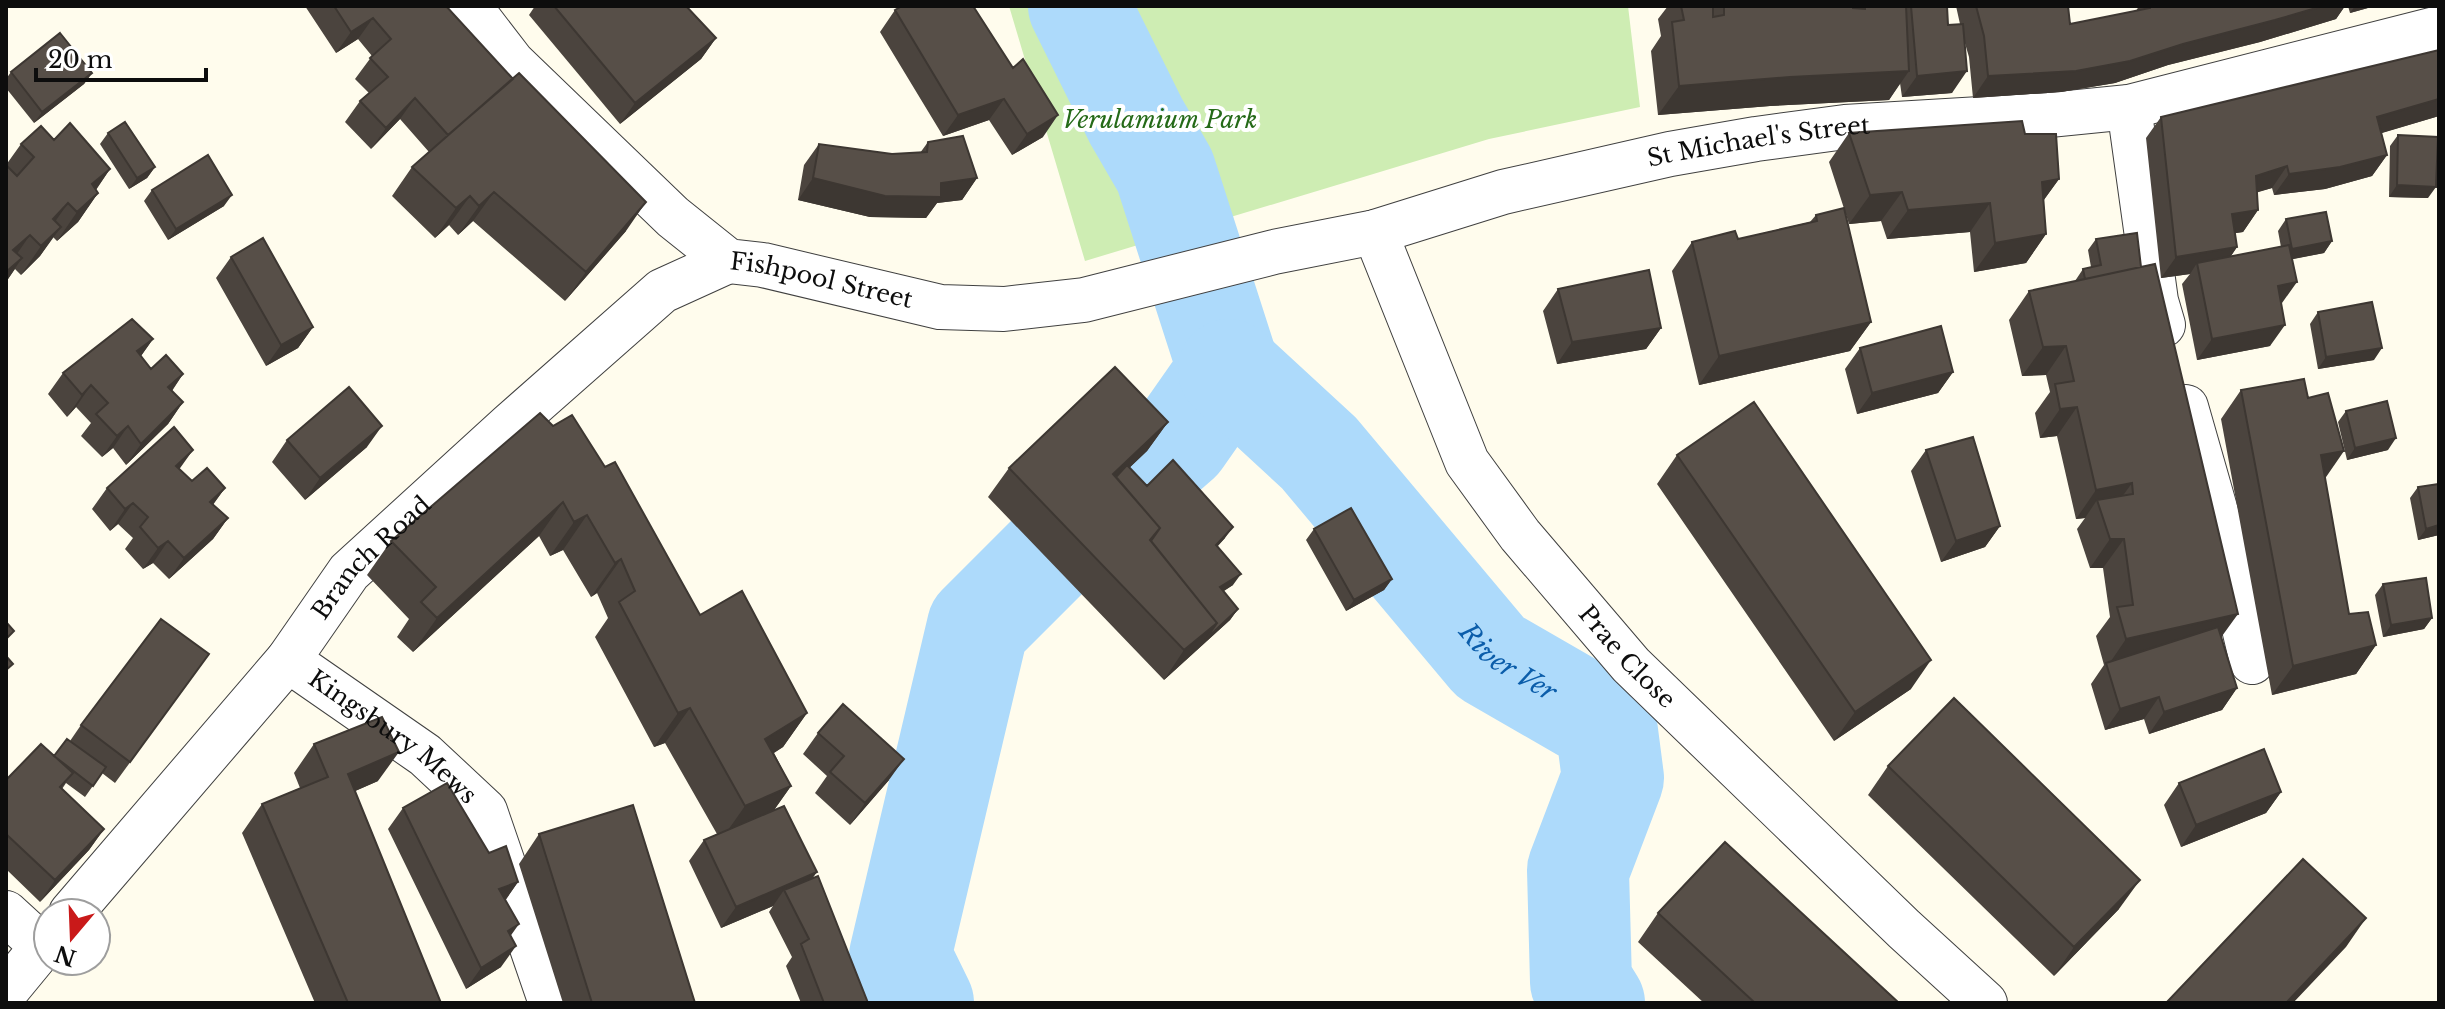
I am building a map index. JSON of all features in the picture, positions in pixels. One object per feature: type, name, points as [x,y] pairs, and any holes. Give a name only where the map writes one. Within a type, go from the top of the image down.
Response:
[{"type":"street","name":"Fishpool Street","points":[[469,6],[512,62],[673,217],[728,261],[763,265],[940,307],[1004,309],[1084,300]]},
{"type":"street","name":"St Michael's Street","points":[[1084,300],[1274,252],[1375,232],[1503,192],[1670,154],[1845,127],[2129,107],[2439,28]]},
{"type":"street","points":[[2129,107],[2156,301],[2218,519],[2252,662]]},
{"type":"street","name":"Prae Close","points":[[1375,232],[1467,462],[1520,535],[1631,665],[1904,929],[1985,1003]]},
{"type":"street","name":"Branch Road","points":[[85,897],[288,660],[349,572],[662,291],[728,261]]},
{"type":"street","name":"Kingsbury Mews","points":[[288,660],[425,755],[485,811],[551,1003]]},
{"type":"street","points":[[6,913],[32,933]]},
{"type":"street","points":[[6,991],[32,959]]},
{"type":"green space","name":"Verulamium Park","points":[[1009,6],[1628,6],[1640,107],[1489,139],[1085,261]]},
{"type":"building","points":[[334,6],[446,6],[513,79],[448,135],[415,98],[386,128],[360,101],[388,77],[370,58],[391,39],[373,18],[351,32]]},
{"type":"building","points":[[554,6],[686,6],[716,38],[635,103]]},
{"type":"building","points":[[902,6],[973,6],[1013,68],[1023,59],[1058,115],[1027,134],[1004,99],[958,115],[895,10]]},
{"type":"building","points":[[1681,6],[1713,6],[1713,17],[1724,15],[1724,6],[1853,6],[1865,9],[1865,6],[1906,6],[1909,71],[1679,86],[1672,22],[1684,20]]},
{"type":"building","points":[[1911,6],[1947,6],[1948,25],[1963,24],[1967,71],[1917,76]]},
{"type":"building","points":[[1976,6],[2068,6],[2070,24],[2150,6],[2323,6],[2130,61],[2076,71],[1988,76],[1984,36]]},
{"type":"building","points":[[60,33],[92,73],[42,112],[11,72]]},
{"type":"building","points":[[2439,50],[2439,99],[2377,117],[2387,155],[2340,167],[2289,174],[2287,166],[2256,176],[2258,210],[2232,214],[2237,247],[2176,257],[2161,117]]},
{"type":"building","points":[[519,73],[646,202],[586,272],[494,192],[479,206],[470,196],[456,208],[412,167]]},
{"type":"building","points":[[2022,121],[2025,134],[2056,134],[2059,179],[2042,182],[2046,234],[1995,243],[1990,203],[1908,210],[1902,192],[1870,195],[1849,133]]},
{"type":"building","points":[[125,122],[155,167],[137,178],[108,133]]},
{"type":"building","points":[[70,123],[110,169],[92,184],[98,193],[77,212],[68,203],[53,219],[61,227],[41,246],[30,235],[13,250],[22,258],[6,272],[6,165],[17,176],[34,157],[21,144],[41,126],[54,140]]},
{"type":"building","points":[[2398,135],[2438,137],[2436,187],[2397,185]]},
{"type":"building","points":[[963,136],[977,178],[941,183],[941,197],[885,196],[813,178],[819,144],[892,154],[927,152],[928,142]]},
{"type":"building","points":[[208,155],[232,195],[176,229],[152,190]]},
{"type":"building","points":[[1844,208],[1871,322],[1719,356],[1692,242],[1735,231],[1738,239],[1817,221],[1816,215]]},
{"type":"building","points":[[2326,212],[2332,241],[2292,249],[2286,219]]},
{"type":"building","points":[[2137,233],[2141,267],[2085,279],[2083,269],[2101,265],[2096,239]]},
{"type":"building","points":[[263,238],[313,327],[281,345],[231,257]]},
{"type":"building","points":[[2289,245],[2297,282],[2278,286],[2285,325],[2212,339],[2197,263]]},
{"type":"building","points":[[2155,264],[2238,614],[2126,639],[2117,607],[2133,605],[2124,539],[2110,539],[2097,500],[2133,494],[2132,483],[2096,490],[2077,407],[2060,409],[2055,384],[2074,381],[2066,346],[2043,347],[2029,291]]},
{"type":"building","points":[[1649,270],[1661,328],[1572,342],[1558,289]]},
{"type":"building","points":[[2372,302],[2382,348],[2326,357],[2318,312]]},
{"type":"building","points":[[132,319],[153,339],[137,351],[151,369],[166,355],[183,374],[168,387],[183,402],[141,444],[128,426],[117,436],[96,414],[108,403],[91,385],[82,395],[63,373]]},
{"type":"building","points":[[1941,326],[1953,372],[1872,393],[1860,348]]},
{"type":"building","points":[[1115,367],[1168,422],[1113,474],[1160,528],[1150,540],[1217,623],[1184,650],[1009,468]]},
{"type":"building","points":[[2304,379],[2308,398],[2328,393],[2344,451],[2321,455],[2349,614],[2368,612],[2376,645],[2293,666],[2241,390]]},
{"type":"building","points":[[349,387],[382,426],[320,478],[287,440]]},
{"type":"building","points":[[2387,401],[2396,438],[2355,448],[2346,411]]},
{"type":"building","points":[[1754,402],[1931,660],[1855,712],[1677,455]]},
{"type":"building","points":[[540,413],[553,426],[572,415],[605,467],[615,462],[700,615],[742,591],[807,713],[765,739],[791,786],[745,806],[690,708],[678,713],[619,602],[635,591],[621,559],[615,563],[587,515],[574,522],[563,502],[437,618],[421,602],[436,587],[391,541]]},
{"type":"building","points":[[174,427],[193,450],[176,466],[192,481],[207,468],[225,488],[210,502],[228,518],[184,558],[168,541],[158,548],[140,527],[148,517],[133,503],[125,509],[107,488]]},
{"type":"building","points":[[1973,437],[2000,526],[1956,541],[1926,450]]},
{"type":"building","points":[[1173,460],[1233,527],[1216,545],[1241,574],[1220,587],[1238,609],[1205,640],[1217,623],[1151,541],[1160,528],[1116,477],[1127,465],[1147,486]]},
{"type":"building","points":[[2439,484],[2439,525],[2426,529],[2418,487]]},
{"type":"building","points":[[1351,508],[1392,579],[1354,600],[1314,529]]},
{"type":"building","points":[[2426,578],[2432,618],[2391,625],[2383,584]]},
{"type":"building","points":[[161,619],[209,654],[130,762],[81,725]]},
{"type":"building","points":[[6,622],[14,631],[6,639]]},
{"type":"building","points":[[2218,627],[2237,688],[2164,712],[2159,697],[2120,709],[2106,663]]},
{"type":"building","points":[[6,656],[13,664],[6,670]]},
{"type":"building","points":[[1954,698],[2140,880],[2074,947],[1888,766]]},
{"type":"building","points":[[843,704],[904,759],[865,803],[830,772],[844,756],[818,733]]},
{"type":"building","points":[[382,717],[399,752],[348,774],[441,1003],[348,1003],[262,804],[328,777],[314,744]]},
{"type":"building","points":[[67,739],[106,767],[93,786],[54,756]]},
{"type":"building","points":[[41,744],[73,773],[60,787],[104,829],[55,880],[6,834],[6,780]]},
{"type":"building","points":[[2264,749],[2281,792],[2196,825],[2179,783]]},
{"type":"building","points":[[447,783],[489,853],[506,846],[518,882],[499,889],[519,924],[508,931],[516,946],[481,968],[403,808]]},
{"type":"building","points":[[633,805],[695,1003],[592,1003],[539,834]]},
{"type":"building","points":[[784,806],[817,872],[736,907],[704,840]]},
{"type":"building","points":[[1725,842],[1899,1003],[1755,1003],[1658,913]]},
{"type":"building","points":[[2303,859],[2366,918],[2286,1003],[2166,1003]]},
{"type":"building","points":[[818,876],[868,1003],[824,1003],[801,944],[809,939],[784,890]]},
{"type":"waterway","name":"River Ver","points":[[1079,6],[1136,121],[1165,171],[1229,370],[1180,440],[1100,510]]},
{"type":"waterway","name":"River Ver","points":[[1229,370],[1319,453],[1490,657],[1606,724],[1613,778],[1578,870],[1581,982],[1594,1003]]},
{"type":"waterway","name":"River Ver","points":[[923,1003],[900,956],[978,626],[1047,557]]}]
